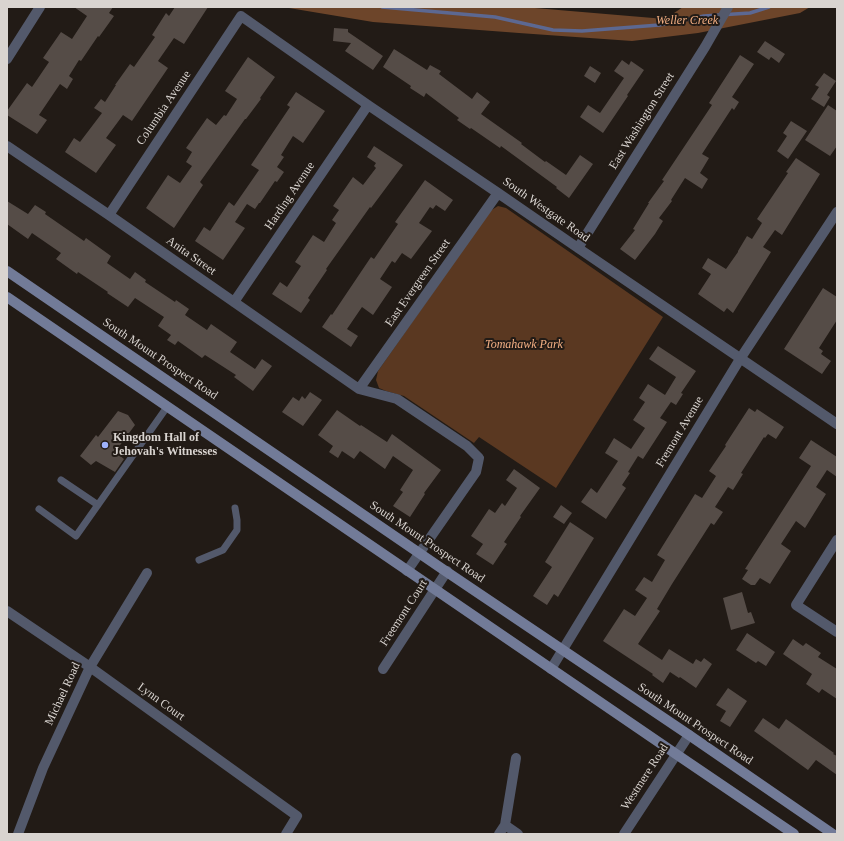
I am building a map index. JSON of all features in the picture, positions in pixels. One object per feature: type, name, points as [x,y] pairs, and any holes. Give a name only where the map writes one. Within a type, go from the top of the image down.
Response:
[{"type":"main road","name":"South Mount Prospect Road","points":[[7,271],[833,834]]},
{"type":"main road","points":[[7,297],[794,834]]},
{"type":"street","points":[[7,59],[40,7]]},
{"type":"street","name":"East Washington Street","points":[[578,248],[727,9]]},
{"type":"street","name":"South Westgate Road","points":[[241,16],[368,105],[837,424]]},
{"type":"street","name":"Columbia Avenue","points":[[109,215],[241,16]]},
{"type":"street","name":"Harding Avenue","points":[[234,302],[368,105]]},
{"type":"street","name":"Anita Street","points":[[7,146],[359,389]]},
{"type":"street","name":"East Evergreen Street","points":[[359,389],[498,193]]},
{"type":"street","name":"Fremont Avenue","points":[[551,669],[740,359],[837,212]]},
{"type":"street","points":[[359,389],[397,399],[467,446],[479,458],[476,472],[407,571]]},
{"type":"street","points":[[837,540],[796,605],[837,632]]},
{"type":"street","name":"Freemont Court","points":[[383,669],[447,571]]},
{"type":"street","name":"Michael Road","points":[[18,834],[43,768],[90,667],[147,573]]},
{"type":"street","name":"Lynn Court","points":[[7,611],[90,667],[298,816],[286,834]]},
{"type":"street","name":"Westmere Road","points":[[624,834],[689,735]]},
{"type":"street","points":[[516,758],[502,830],[518,834]]},
{"type":"lane","points":[[39,509],[76,536],[167,407]]},
{"type":"lane","points":[[61,480],[98,505]]},
{"type":"lane","points":[[199,560],[223,550],[237,530],[238,520],[235,508]]},
{"type":"green space","name":"Weller Creek","points":[[283,7],[523,7],[665,19],[683,7],[810,7],[800,13],[698,33],[632,41],[373,22]]},
{"type":"green space","name":"Tomahawk Park","points":[[498,206],[506,208],[663,317],[556,488],[479,437],[474,443],[404,396],[379,388],[376,380],[378,371],[490,211]]},
{"type":"building","points":[[74,7],[113,7],[109,13],[114,16],[81,61],[79,60],[69,76],[73,79],[67,89],[60,84],[39,115],[47,120],[37,134],[7,115],[7,111],[27,83],[32,87],[49,62],[43,58],[61,32],[72,39],[87,16]]},
{"type":"building","points":[[175,7],[208,7],[184,44],[174,38],[158,61],[168,68],[132,121],[123,115],[106,138],[116,145],[96,173],[65,152],[74,138],[80,142],[102,113],[94,108],[101,99],[105,102],[130,64],[134,67],[155,37],[152,35],[166,13],[169,16]]},
{"type":"building","points":[[334,28],[348,29],[348,32],[383,56],[373,70],[345,51],[351,43],[333,41]]},
{"type":"building","points":[[765,41],[785,54],[779,63],[771,57],[769,60],[757,52]]},
{"type":"building","points":[[394,49],[427,70],[430,65],[441,71],[439,74],[472,99],[477,92],[490,102],[481,114],[522,143],[521,144],[545,162],[546,161],[566,175],[580,155],[593,164],[569,198],[556,188],[557,187],[501,146],[500,148],[457,120],[459,118],[426,93],[424,97],[410,88],[411,86],[383,67]]},
{"type":"building","points":[[740,55],[754,64],[732,97],[739,102],[734,110],[732,108],[702,154],[709,158],[700,173],[708,179],[702,189],[685,178],[671,200],[672,201],[659,218],[663,221],[635,260],[620,249],[635,230],[633,229],[648,203],[664,181],[662,180],[712,105],[709,103]]},
{"type":"building","points":[[248,57],[275,77],[260,98],[261,99],[200,182],[203,185],[174,228],[146,208],[168,175],[180,183],[192,166],[186,162],[192,152],[186,148],[207,118],[216,125],[224,115],[226,116],[237,99],[225,91]]},
{"type":"building","points":[[622,60],[629,65],[631,61],[644,70],[603,133],[580,117],[588,105],[600,113],[624,78],[614,71]]},
{"type":"building","points":[[590,66],[601,73],[595,83],[584,76]]},
{"type":"building","points":[[824,73],[836,81],[827,95],[830,97],[824,107],[811,99],[819,87],[815,85]]},
{"type":"building","points":[[296,92],[325,111],[303,143],[293,136],[281,155],[284,157],[277,167],[284,172],[277,182],[275,181],[255,209],[247,204],[235,222],[245,228],[223,260],[195,241],[204,227],[210,231],[229,202],[234,206],[259,170],[251,165],[290,107],[287,105]]},
{"type":"building","points":[[828,105],[837,111],[837,146],[830,156],[805,140]]},
{"type":"building","points":[[791,121],[807,131],[788,159],[777,151],[787,136],[783,133]]},
{"type":"building","points":[[374,146],[403,165],[371,208],[370,207],[326,269],[327,270],[308,298],[310,300],[301,313],[272,294],[280,282],[287,287],[301,266],[295,262],[313,235],[324,242],[336,223],[332,220],[339,210],[333,206],[353,177],[363,185],[376,168],[374,166],[376,163],[367,157]]},
{"type":"building","points":[[796,158],[820,174],[782,235],[775,230],[763,247],[771,252],[733,313],[727,308],[724,312],[698,294],[711,274],[702,268],[708,258],[726,269],[747,236],[752,239],[762,223],[757,219],[788,173],[786,172]]},
{"type":"building","points":[[425,180],[453,200],[445,211],[436,205],[433,209],[430,207],[419,223],[432,231],[411,259],[402,253],[395,263],[392,261],[380,279],[392,287],[373,315],[362,307],[347,329],[358,336],[351,347],[322,327],[331,314],[332,315],[371,257],[374,259],[398,224],[395,222]]},
{"type":"building","points":[[7,201],[28,214],[35,205],[46,212],[45,214],[84,241],[86,238],[111,256],[107,263],[130,279],[135,272],[146,280],[145,282],[175,302],[176,300],[189,309],[185,315],[207,330],[211,324],[237,342],[230,352],[255,369],[262,359],[272,366],[253,391],[234,377],[236,375],[205,355],[202,358],[178,341],[175,345],[167,340],[171,335],[158,326],[164,317],[135,298],[128,307],[78,272],[77,274],[56,259],[61,253],[32,233],[28,239],[7,224]]},
{"type":"building","points":[[823,288],[837,297],[837,320],[819,348],[823,351],[821,354],[831,361],[822,374],[784,349]]},
{"type":"building","points":[[658,346],[696,371],[681,393],[683,394],[676,405],[671,402],[660,418],[667,422],[643,459],[638,456],[628,472],[630,473],[622,485],[626,488],[606,519],[581,502],[591,488],[597,493],[618,461],[605,453],[614,438],[631,449],[645,428],[633,420],[645,402],[639,398],[648,384],[665,395],[676,377],[649,359]]},
{"type":"building","points":[[310,392],[322,400],[303,426],[282,412],[293,397],[299,401],[302,396],[305,399]]},
{"type":"building","points":[[749,408],[755,412],[757,409],[784,427],[776,439],[768,434],[765,438],[764,437],[741,473],[743,474],[733,490],[728,487],[715,507],[723,512],[714,525],[711,523],[672,584],[657,609],[660,611],[638,644],[662,660],[669,649],[693,664],[696,659],[701,662],[704,658],[712,664],[696,688],[670,672],[663,683],[652,675],[653,674],[603,641],[624,609],[635,616],[647,598],[635,590],[644,577],[652,582],[665,560],[657,555],[695,494],[702,498],[716,476],[709,471]]},
{"type":"building","points":[[337,410],[387,442],[392,434],[441,470],[424,493],[425,494],[410,517],[393,506],[403,492],[400,490],[413,470],[393,456],[385,469],[360,451],[354,459],[342,451],[338,458],[329,452],[333,446],[318,435]]},
{"type":"building","name":"Kingdom Hall of Jehovah's Witnesses","points":[[118,411],[128,415],[135,425],[115,452],[124,459],[115,472],[96,461],[91,465],[80,456],[96,435],[98,437]]},
{"type":"building","points":[[811,440],[837,457],[837,477],[827,470],[816,487],[826,494],[805,528],[796,521],[781,544],[791,551],[770,584],[760,578],[755,585],[751,585],[742,579],[748,570],[745,569],[811,466],[799,458]]},
{"type":"building","points":[[514,469],[540,488],[504,542],[507,544],[493,565],[476,554],[483,544],[471,536],[489,509],[495,513],[502,503],[505,506],[517,488],[506,480]]},
{"type":"building","points":[[561,505],[572,513],[564,524],[553,517]]},
{"type":"building","points":[[570,522],[594,538],[558,597],[554,594],[547,605],[533,596],[552,567],[545,562]]},
{"type":"building","points":[[742,592],[748,613],[751,612],[755,623],[731,630],[723,598]]},
{"type":"building","points":[[747,633],[775,652],[766,666],[758,661],[756,663],[736,650]]},
{"type":"building","points":[[793,639],[803,646],[806,643],[821,653],[818,657],[837,669],[837,699],[822,689],[819,693],[806,684],[812,674],[783,654]]},
{"type":"building","points":[[728,688],[747,701],[730,727],[720,721],[726,711],[716,705]]},
{"type":"building","points":[[763,718],[779,729],[786,719],[834,753],[833,754],[837,756],[837,775],[816,760],[808,770],[754,731]]},
{"type":"waterway","name":"Weller Creek","points":[[382,7],[495,17],[553,30],[582,31],[659,25],[704,16],[750,13],[769,7]]},
{"type":"place","name":"Kingdom Hall of Jehovah's Witnesses","points":[[105,445]]}]
